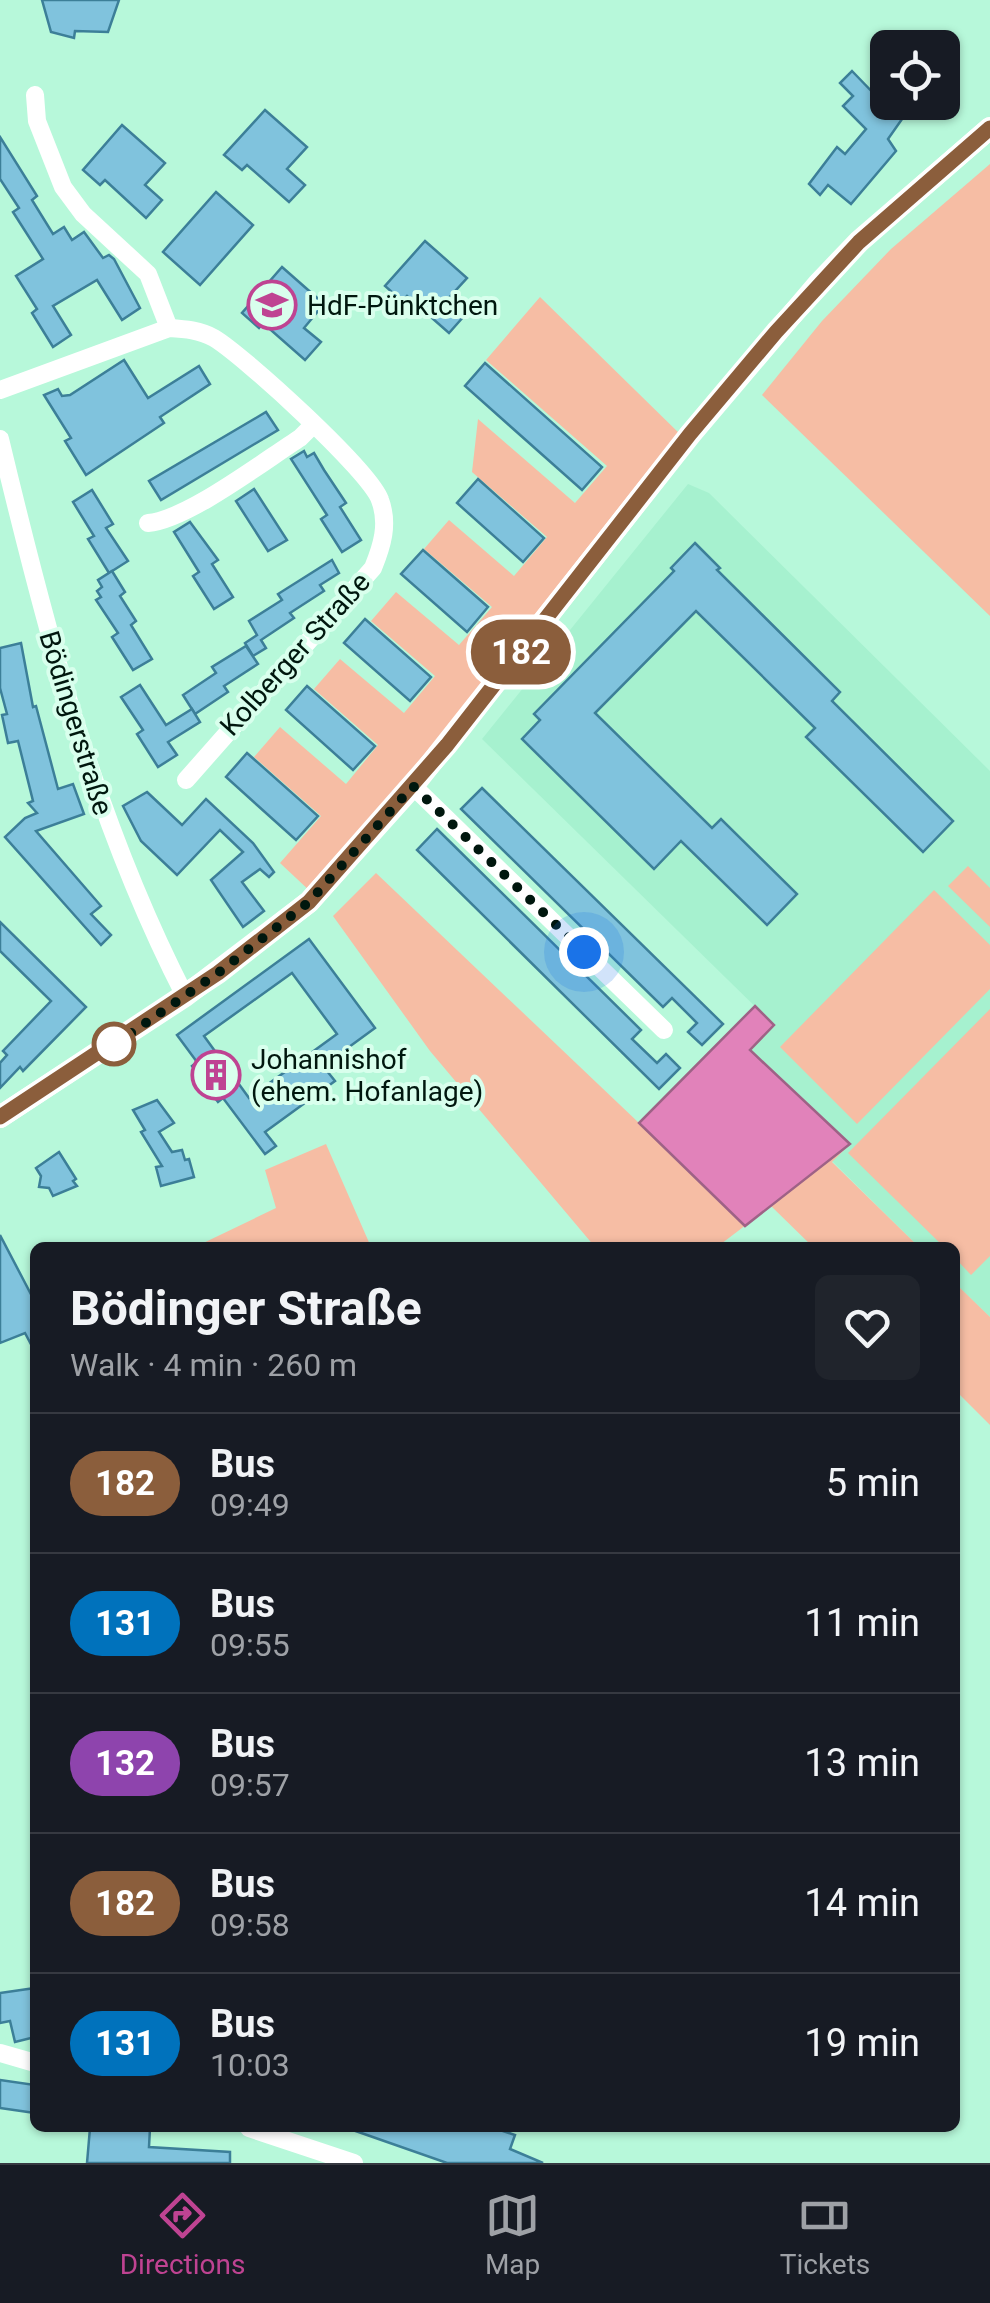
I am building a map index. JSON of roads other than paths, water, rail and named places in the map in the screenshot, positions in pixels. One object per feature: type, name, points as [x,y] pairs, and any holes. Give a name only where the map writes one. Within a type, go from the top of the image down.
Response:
[{"type":"main road","points":[[0,1118],[185,996],[309,902],[413,786],[690,434],[776,332],[859,242],[990,128]]},
{"type":"street","points":[[0,390],[169,328],[148,274],[83,214],[63,186],[36,120],[35,94]]},
{"type":"street","name":"Kolberger Straße","points":[[169,328],[192,330],[226,346],[371,482],[381,501],[383,546],[373,568],[186,780]]},
{"type":"street","points":[[148,523],[163,522],[192,506],[300,438],[313,425]]},
{"type":"street","name":"Bödingerstraße","points":[[0,439],[44,621],[101,806],[136,896],[185,996]]},
{"type":"street","points":[[413,786],[664,1030]]},
{"type":"street","points":[[0,2053],[30,2062]]},
{"type":"street","points":[[262,2132],[354,2163]]},
{"type":"place","name":"HdF-Pünktchen","points":[[272,305]]},
{"type":"place","name":"Johannishof (ehem. Hofanlage)","points":[[216,1075]]}]
